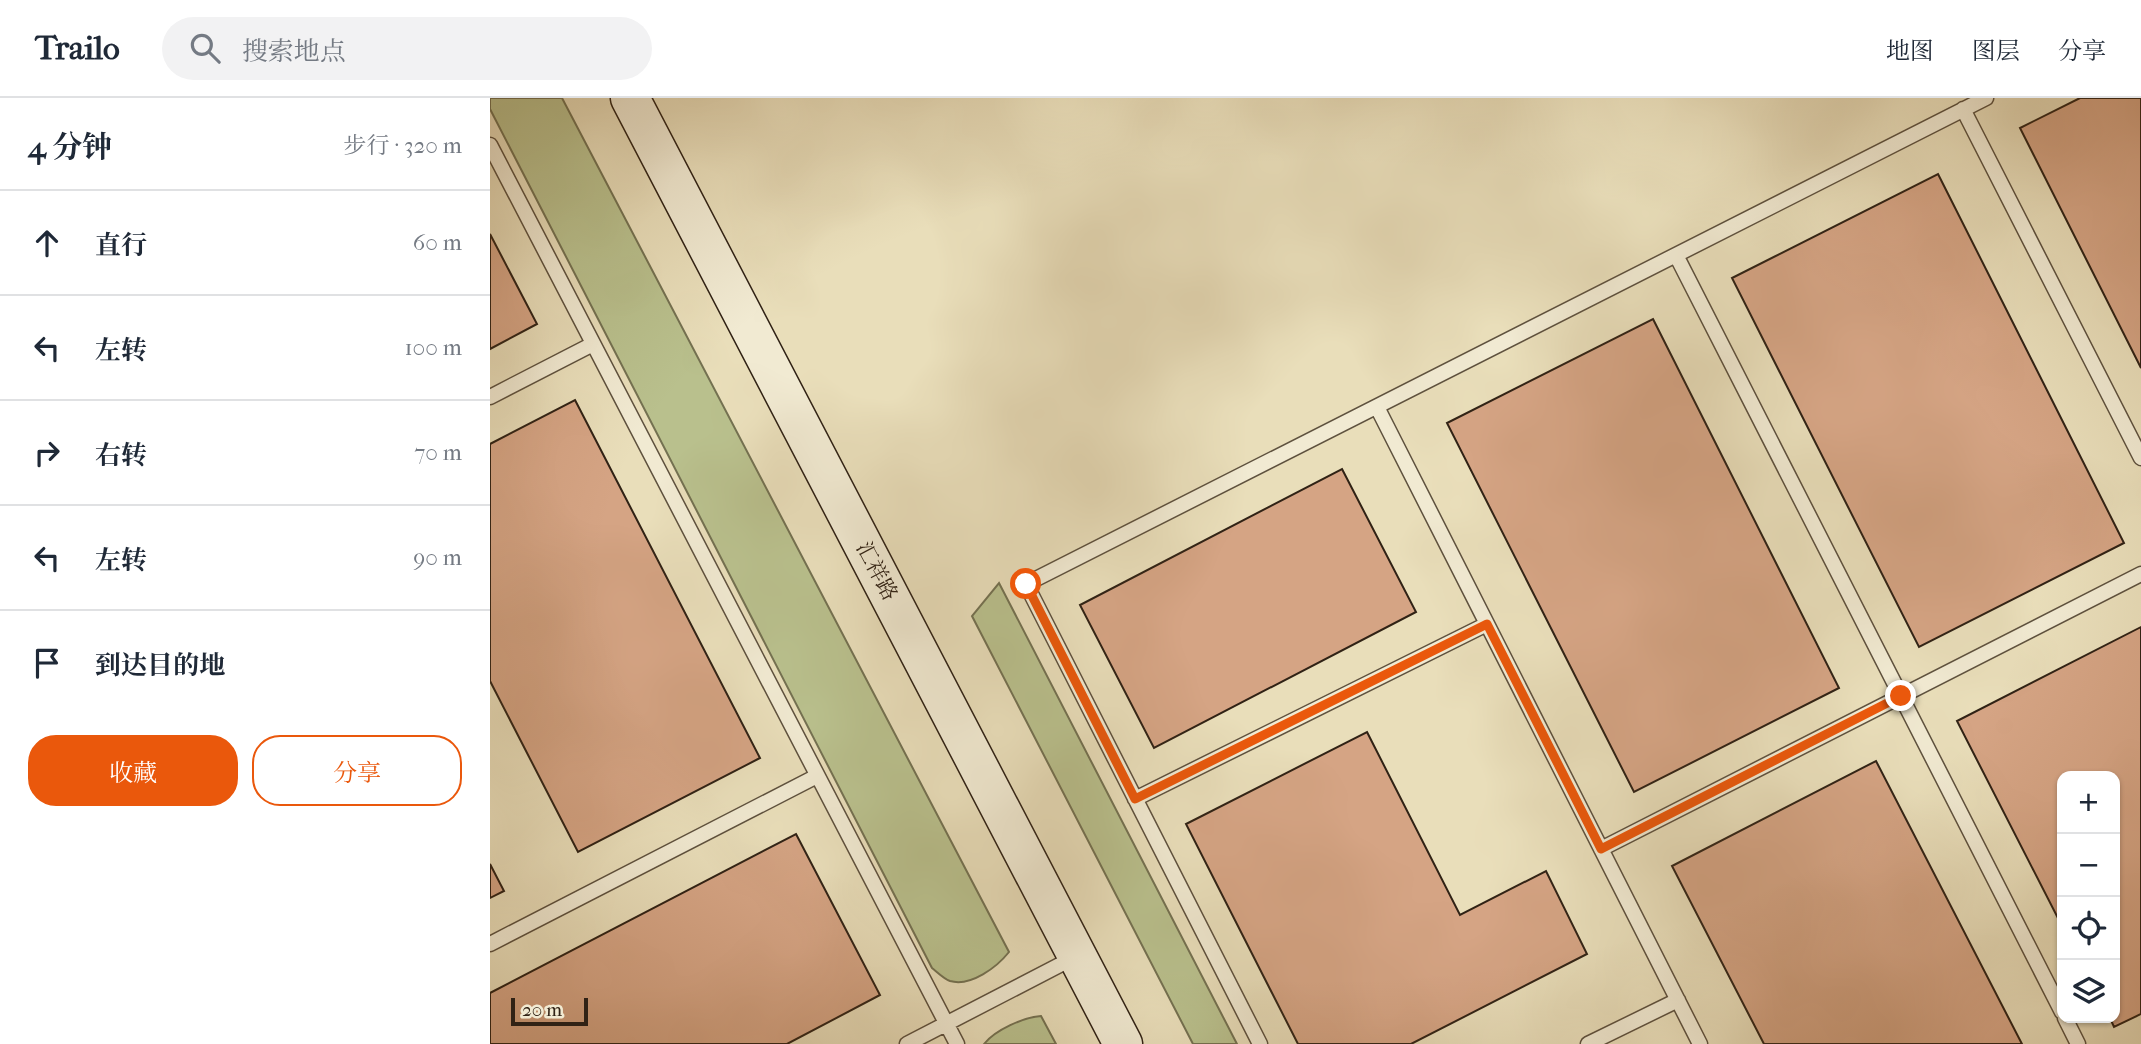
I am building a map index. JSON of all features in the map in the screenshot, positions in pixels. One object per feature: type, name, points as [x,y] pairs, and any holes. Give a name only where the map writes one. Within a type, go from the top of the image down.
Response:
[{"type":"main road","name":"汇祥路","points":[[630,98],[1123,1044]]},
{"type":"lane","points":[[1261,1044],[1026,584],[1986,98]]},
{"type":"lane","points":[[1963,110],[2141,458]]},
{"type":"lane","points":[[490,145],[957,1044]]},
{"type":"lane","points":[[1676,255],[2057,1002]]},
{"type":"lane","points":[[490,397],[593,344]]},
{"type":"lane","points":[[1377,407],[1700,1044]]},
{"type":"lane","points":[[1601,849],[2141,574]]},
{"type":"lane","points":[[1135,799],[1487,624]]},
{"type":"lane","points":[[490,944],[817,776]]},
{"type":"lane","points":[[907,1044],[1077,956]]},
{"type":"lane","points":[[1588,1044],[1678,1000]]},
{"type":"lane","points":[[2068,1023],[2078,1044]]},
{"type":"green space","points":[[490,98],[562,98],[1009,952],[983,974],[958,982],[948,980],[932,968],[490,109]]},
{"type":"green space","points":[[999,583],[1237,1044],[1193,1044],[972,616]]},
{"type":"green space","points":[[1041,1016],[1056,1044],[984,1044],[1010,1025]]},
{"type":"building","points":[[2080,98],[2141,98],[2141,368],[2020,128]]},
{"type":"building","points":[[1938,174],[2124,543],[1919,647],[1732,278]]},
{"type":"building","points":[[490,234],[537,324],[490,349]]},
{"type":"building","points":[[1653,319],[1839,688],[1634,792],[1447,423]]},
{"type":"building","points":[[575,400],[760,758],[578,852],[490,681],[490,444]]},
{"type":"building","points":[[1342,469],[1416,612],[1154,748],[1080,605]]},
{"type":"building","points":[[2141,627],[2141,1014],[2114,1027],[2112,1023],[2120,1023],[2120,771],[2057,771],[2057,916],[1957,721]]},
{"type":"building","points":[[1367,732],[1460,915],[1546,871],[1587,954],[1411,1044],[1298,1044],[1186,824]]},
{"type":"building","points":[[1876,761],[2022,1044],[1764,1044],[1672,866]]},
{"type":"building","points":[[796,834],[880,995],[787,1044],[490,1044],[490,993]]},
{"type":"building","points":[[490,864],[504,891],[490,898]]},
{"type":"route","points":[[1026,584],[1135,799],[1487,624],[1601,849],[1901,696]]}]
